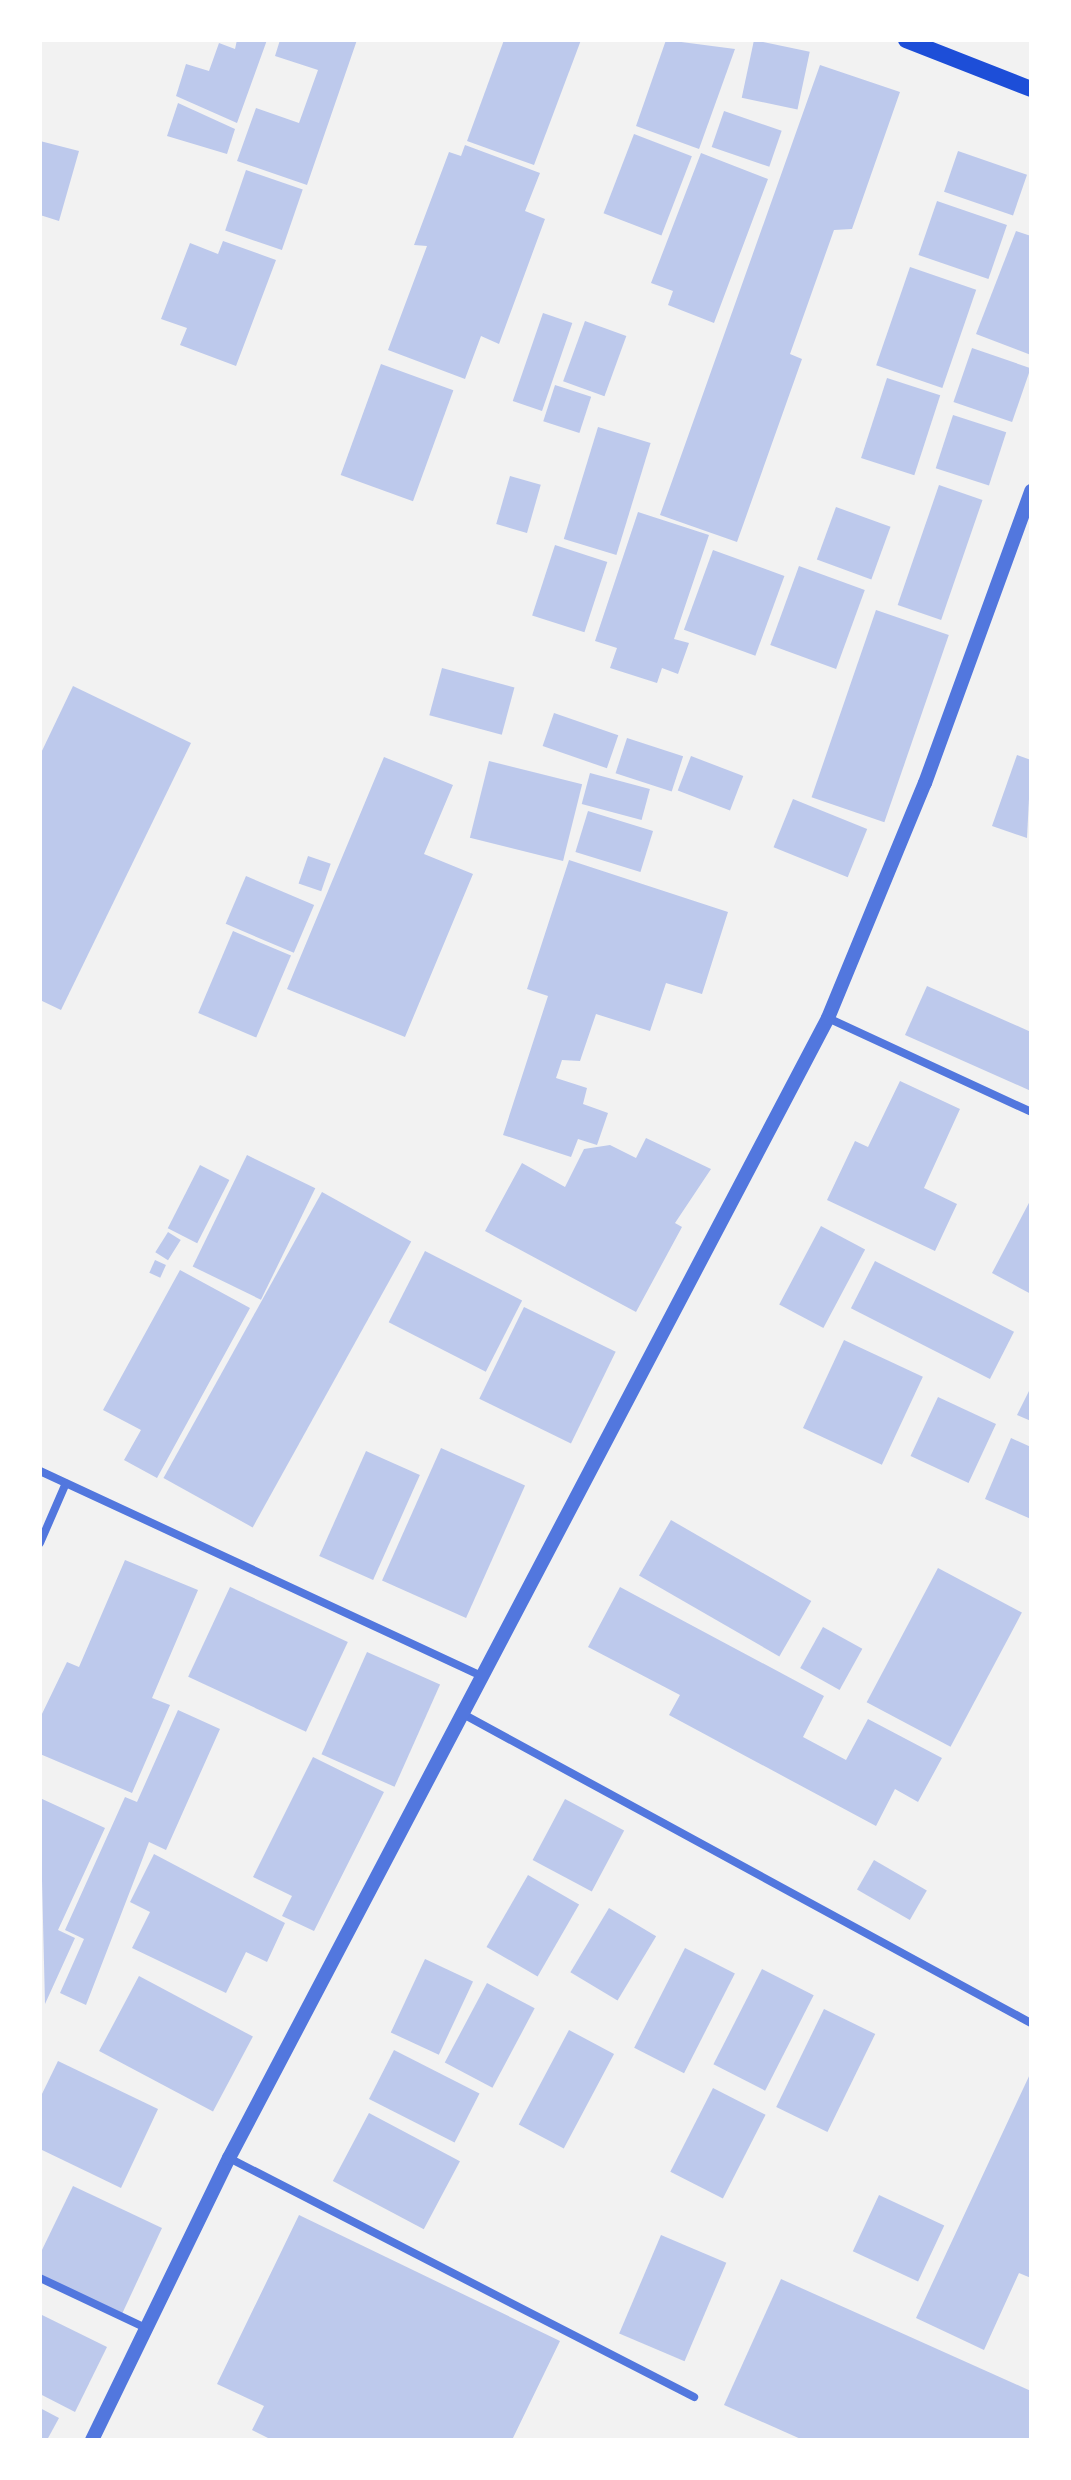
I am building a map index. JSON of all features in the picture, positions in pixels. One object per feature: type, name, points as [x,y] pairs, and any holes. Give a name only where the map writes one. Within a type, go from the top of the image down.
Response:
[{"type":"main road","points":[[906,40],[1031,89]]},
{"type":"street","points":[[92,2440],[229,2158],[828,1018],[920,797],[1031,491]]},
{"type":"street","points":[[828,1018],[1031,1112]]},
{"type":"street","points":[[40,1471],[482,1676]]},
{"type":"street","points":[[40,1543],[66,1483]]},
{"type":"street","points":[[463,1714],[1031,2023]]},
{"type":"street","points":[[229,2158],[694,2397]]},
{"type":"street","points":[[40,2278],[146,2328]]},
{"type":"building","points":[[237,40],[267,40],[237,123],[176,96],[186,64],[209,71],[219,43],[235,49]]},
{"type":"building","points":[[280,40],[357,40],[307,185],[237,161],[256,108],[299,123],[318,70],[275,56]]},
{"type":"building","points":[[504,40],[581,40],[534,165],[467,141]]},
{"type":"building","points":[[666,40],[735,49],[699,149],[636,126]]},
{"type":"building","points":[[754,40],[810,52],[797,110],[742,98]]},
{"type":"building","points":[[820,65],[900,92],[852,229],[834,230],[790,354],[802,359],[737,542],[660,515]]},
{"type":"building","points":[[178,103],[235,129],[227,154],[167,136]]},
{"type":"building","points":[[724,111],[782,131],[769,167],[712,147]]},
{"type":"building","points":[[634,134],[692,156],[661,236],[604,213]]},
{"type":"building","points":[[40,141],[79,151],[59,221],[40,215]]},
{"type":"building","points":[[465,145],[540,173],[525,211],[545,219],[499,344],[481,336],[465,379],[388,350],[427,246],[414,245],[449,152],[461,156]]},
{"type":"building","points":[[958,151],[1027,175],[1013,215],[944,192]]},
{"type":"building","points":[[701,153],[768,179],[714,323],[668,305],[673,291],[651,283]]},
{"type":"building","points":[[246,170],[303,190],[282,250],[225,231]]},
{"type":"building","points":[[937,201],[1007,225],[988,279],[918,255]]},
{"type":"building","points":[[1016,231],[1031,236],[1031,355],[976,334]]},
{"type":"building","points":[[223,241],[276,260],[236,366],[180,345],[187,328],[161,319],[190,243],[218,254]]},
{"type":"building","points":[[910,267],[976,290],[942,388],[876,365]]},
{"type":"building","points":[[543,313],[572,323],[542,411],[513,401]]},
{"type":"building","points":[[585,321],[626,336],[604,396],[563,381]]},
{"type":"building","points":[[972,348],[1031,368],[1012,422],[953,402]]},
{"type":"building","points":[[381,364],[453,390],[413,501],[341,475]]},
{"type":"building","points":[[887,378],[940,395],[914,475],[861,458]]},
{"type":"building","points":[[555,385],[591,397],[579,433],[543,421]]},
{"type":"building","points":[[953,415],[1006,432],[989,486],[936,468]]},
{"type":"building","points":[[598,427],[651,443],[616,555],[564,539]]},
{"type":"building","points":[[510,476],[541,485],[527,533],[496,524]]},
{"type":"building","points":[[939,485],[982,500],[941,620],[898,605]]},
{"type":"building","points":[[836,507],[891,527],[871,579],[817,560]]},
{"type":"building","points":[[638,512],[709,535],[674,639],[689,643],[678,674],[662,668],[657,683],[610,668],[617,648],[595,641]]},
{"type":"building","points":[[555,545],[607,562],[584,632],[532,615]]},
{"type":"building","points":[[713,550],[784,576],[755,656],[684,630]]},
{"type":"building","points":[[799,566],[865,590],[836,669],[770,645]]},
{"type":"building","points":[[876,610],[949,635],[884,822],[812,797]]},
{"type":"building","points":[[442,668],[514,687],[502,735],[429,715]]},
{"type":"building","points":[[73,686],[191,743],[61,1010],[40,1000],[40,755]]},
{"type":"building","points":[[554,713],[618,735],[607,768],[543,746]]},
{"type":"building","points":[[627,738],[683,756],[672,791],[616,773]]},
{"type":"building","points":[[1017,755],[1031,760],[1027,838],[992,826]]},
{"type":"building","points":[[691,756],[743,776],[730,811],[678,791]]},
{"type":"building","points":[[384,757],[453,785],[424,854],[473,874],[405,1037],[287,989]]},
{"type":"building","points":[[489,761],[582,784],[563,861],[470,838]]},
{"type":"building","points":[[590,773],[650,789],[642,820],[582,804]]},
{"type":"building","points":[[793,799],[867,829],[848,877],[774,847]]},
{"type":"building","points":[[588,811],[653,831],[640,872],[575,852]]},
{"type":"building","points":[[308,856],[331,864],[321,891],[299,883]]},
{"type":"building","points":[[569,860],[728,912],[702,994],[666,983],[650,1031],[596,1014],[580,1061],[562,1060],[556,1078],[587,1088],[583,1104],[608,1113],[597,1145],[578,1139],[571,1157],[503,1135],[548,996],[527,989]]},
{"type":"building","points":[[246,876],[314,905],[294,953],[226,924]]},
{"type":"building","points":[[233,931],[291,956],[256,1038],[198,1013]]},
{"type":"building","points":[[927,986],[1031,1032],[1031,1091],[905,1035]]},
{"type":"building","points":[[900,1081],[960,1109],[924,1188],[957,1204],[935,1251],[827,1200],[855,1141],[868,1147]]},
{"type":"building","points":[[646,1138],[711,1169],[675,1223],[682,1227],[636,1312],[485,1231],[522,1163],[565,1187],[584,1149],[610,1145],[636,1158]]},
{"type":"building","points":[[247,1155],[315,1188],[261,1300],[193,1266]]},
{"type":"building","points":[[200,1165],[229,1180],[197,1243],[168,1228]]},
{"type":"building","points":[[322,1192],[411,1241],[253,1527],[163,1478]]},
{"type":"building","points":[[1031,1199],[1031,1294],[992,1273]]},
{"type":"building","points":[[821,1226],[865,1249],[823,1328],[779,1305]]},
{"type":"building","points":[[168,1232],[181,1240],[168,1260],[155,1252]]},
{"type":"building","points":[[425,1251],[522,1300],[486,1372],[389,1322]]},
{"type":"building","points":[[155,1260],[166,1265],[160,1278],[149,1273]]},
{"type":"building","points":[[875,1261],[1014,1332],[990,1379],[851,1308]]},
{"type":"building","points":[[180,1270],[250,1308],[157,1478],[124,1460],[141,1430],[103,1410]]},
{"type":"building","points":[[524,1307],[616,1352],[571,1443],[479,1399]]},
{"type":"building","points":[[844,1340],[923,1377],[882,1465],[803,1428]]},
{"type":"building","points":[[1031,1387],[1031,1421],[1017,1415]]},
{"type":"building","points":[[938,1397],[996,1424],[969,1483],[911,1456]]},
{"type":"building","points":[[1011,1438],[1031,1447],[1031,1519],[985,1499]]},
{"type":"building","points":[[441,1448],[525,1485],[466,1618],[382,1580]]},
{"type":"building","points":[[366,1451],[420,1475],[373,1580],[319,1556]]},
{"type":"building","points":[[671,1520],[811,1601],[779,1656],[639,1575]]},
{"type":"building","points":[[125,1560],[198,1590],[152,1698],[170,1705],[132,1793],[40,1754],[40,1718],[67,1662],[79,1667]]},
{"type":"building","points":[[938,1568],[1022,1613],[951,1747],[867,1702]]},
{"type":"building","points":[[230,1587],[348,1642],[306,1732],[188,1677]]},
{"type":"building","points":[[620,1587],[824,1696],[803,1737],[846,1760],[868,1719],[942,1758],[918,1802],[895,1789],[876,1826],[669,1715],[680,1695],[588,1647]]},
{"type":"building","points":[[823,1627],[862,1649],[840,1690],[800,1668]]},
{"type":"building","points":[[367,1652],[440,1685],[395,1787],[321,1754]]},
{"type":"building","points":[[178,1710],[220,1729],[166,1850],[149,1842],[86,2005],[60,1993],[84,1939],[65,1930],[125,1797],[137,1802]]},
{"type":"building","points":[[313,1757],[384,1792],[314,1931],[282,1916],[292,1896],[253,1877]]},
{"type":"building","points":[[40,1798],[105,1828],[58,1930],[75,1938],[45,2004]]},
{"type":"building","points":[[565,1799],[624,1830],[592,1891],[533,1860]]},
{"type":"building","points":[[154,1854],[285,1923],[267,1962],[246,1952],[226,1993],[132,1948],[150,1912],[130,1902]]},
{"type":"building","points":[[874,1860],[927,1890],[910,1920],[857,1889]]},
{"type":"building","points":[[528,1875],[579,1904],[538,1976],[486,1947]]},
{"type":"building","points":[[609,1908],[656,1936],[618,2001],[570,1972]]},
{"type":"building","points":[[685,1948],[735,1973],[684,2073],[634,2048]]},
{"type":"building","points":[[425,1959],[473,1981],[439,2055],[391,2032]]},
{"type":"building","points":[[762,1969],[814,1995],[765,2091],[713,2064]]},
{"type":"building","points":[[139,1976],[253,2037],[213,2112],[99,2051]]},
{"type":"building","points":[[487,1983],[535,2008],[492,2088],[445,2062]]},
{"type":"building","points":[[824,2009],[875,2034],[827,2132],[776,2107]]},
{"type":"building","points":[[569,2030],[614,2054],[564,2148],[519,2124]]},
{"type":"building","points":[[394,2050],[480,2094],[455,2143],[369,2099]]},
{"type":"building","points":[[58,2061],[158,2109],[121,2188],[40,2149],[40,2098]]},
{"type":"building","points":[[1031,2072],[1031,2278],[1019,2273],[984,2350],[916,2318]]},
{"type":"building","points":[[713,2088],[766,2115],[723,2199],[670,2172]]},
{"type":"building","points":[[369,2113],[460,2161],[424,2229],[333,2181]]},
{"type":"building","points":[[73,2186],[162,2228],[122,2314],[40,2276],[40,2254]]},
{"type":"building","points":[[879,2195],[944,2225],[918,2282],[853,2251]]},
{"type":"building","points":[[299,2215],[560,2341],[512,2440],[272,2440],[252,2430],[264,2406],[217,2384]]},
{"type":"building","points":[[661,2235],[726,2263],[685,2361],[619,2333]]},
{"type":"building","points":[[781,2279],[1031,2391],[1031,2440],[803,2440],[724,2405]]},
{"type":"building","points":[[40,2314],[107,2347],[75,2412],[40,2394]]},
{"type":"building","points":[[40,2408],[59,2418],[47,2440],[40,2440]]}]
